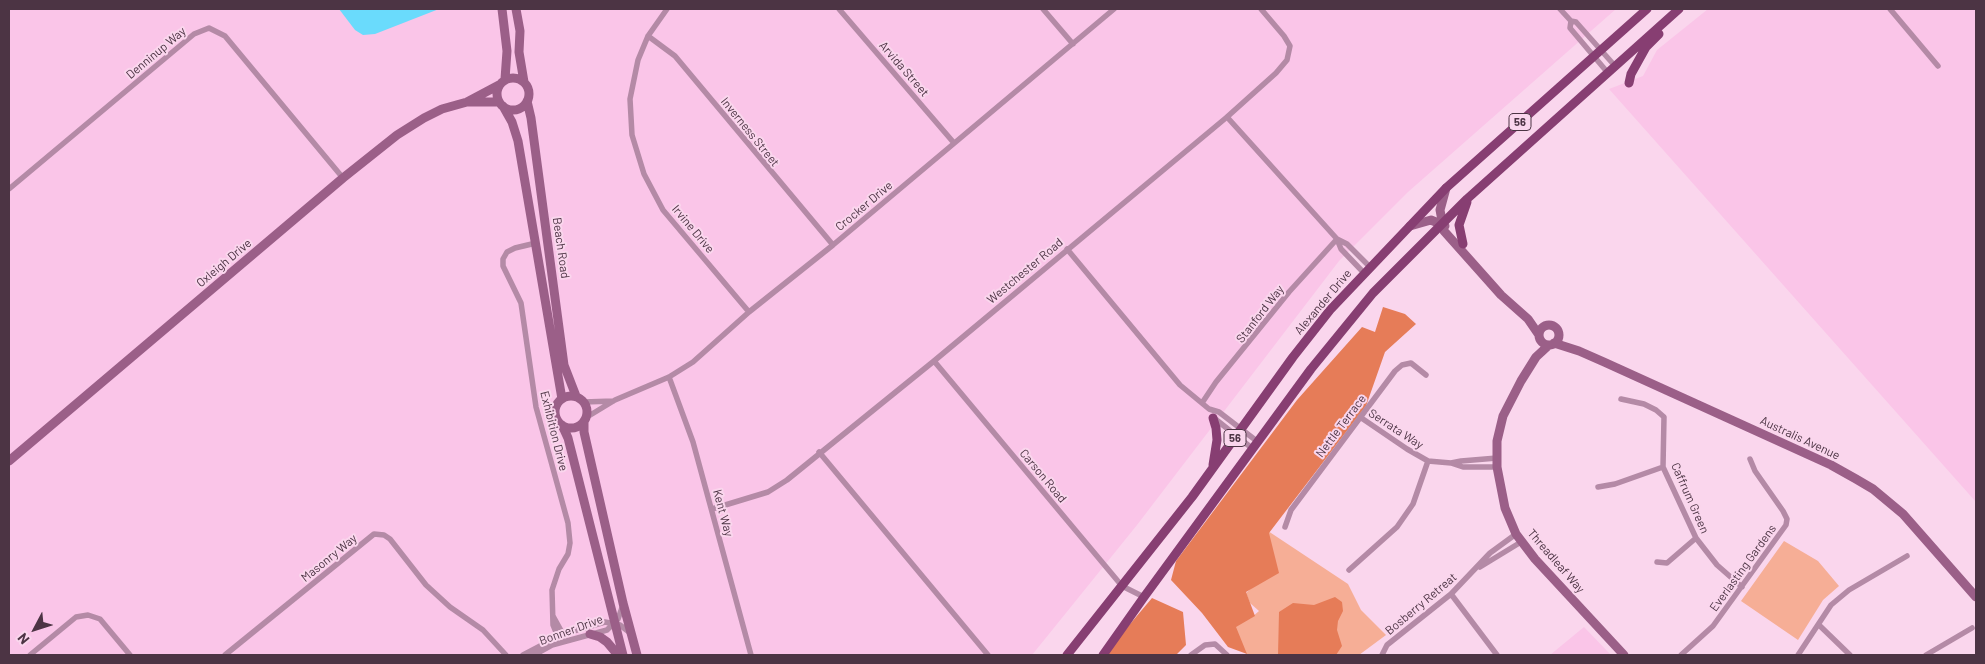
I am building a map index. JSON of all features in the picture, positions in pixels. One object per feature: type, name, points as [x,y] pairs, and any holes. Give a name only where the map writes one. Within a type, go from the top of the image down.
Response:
[{"type":"main road","points":[[502,9],[506,51],[502,82],[496,94],[501,104],[516,110],[527,101],[529,91],[524,82],[519,52],[520,31],[516,9]]},
{"type":"main road","name":"Alexander Drive","points":[[1068,655],[1213,468],[1293,357],[1330,310],[1446,188],[1647,9]]},
{"type":"main road","name":"56","points":[[1103,655],[1311,370],[1373,293],[1467,199],[1679,9]]},
{"type":"main road","points":[[1629,83],[1631,74],[1646,48],[1659,34],[1662,24]]},
{"type":"main road","points":[[502,82],[515,77],[524,82]]},
{"type":"main road","name":"Oxleigh Drive","points":[[9,461],[343,178],[408,127],[442,109],[467,102],[502,82]]},
{"type":"main road","name":"Beach Road","points":[[527,101],[532,118],[564,365],[576,396]]},
{"type":"main road","name":"Oxleigh Drive","points":[[467,102],[501,104]]},
{"type":"main road","name":"Beach Road","points":[[501,104],[512,122],[518,141],[562,399]]},
{"type":"main road","points":[[1442,225],[1440,210],[1446,188]]},
{"type":"main road","points":[[1462,244],[1459,225],[1467,199]]},
{"type":"main road","points":[[1410,226],[1431,220],[1442,225]]},
{"type":"main road","name":"Australis Avenue","points":[[1442,225],[1448,228],[1470,253],[1474,263]]},
{"type":"main road","name":"Australis Avenue","points":[[1442,225],[1447,236],[1465,256],[1528,319],[1539,337],[1579,351],[1831,465],[1873,489],[1903,514],[1976,597]]},
{"type":"main road","name":"Australis Avenue","points":[[1528,319],[1555,327],[1554,342]]},
{"type":"main road","points":[[1539,337],[1541,328],[1545,325]]},
{"type":"main road","name":"Threadleaf Way","points":[[1536,357],[1539,337]]},
{"type":"main road","name":"Threadleaf Way","points":[[1554,342],[1536,357],[1503,416],[1497,441],[1497,463],[1505,508],[1519,538],[1534,559],[1624,655]]},
{"type":"main road","points":[[623,655],[568,438],[556,417],[556,407],[562,399],[571,396],[576,396],[584,402],[587,412],[584,432],[623,603],[637,655]]},
{"type":"main road","points":[[1211,413],[1216,428],[1217,440],[1213,468]]},
{"type":"main road","points":[[562,425],[574,428],[585,419]]},
{"type":"main road","points":[[590,634],[611,645],[618,655]]},
{"type":"street","name":"Irvine Drive","points":[[667,9],[648,36],[638,60],[630,99],[632,135],[644,174],[664,210],[750,312]]},
{"type":"street","name":"Arvida Street","points":[[839,9],[954,143]]},
{"type":"street","points":[[1043,9],[1073,44]]},
{"type":"street","name":"Crocker Drive","points":[[585,419],[616,400],[669,377],[693,362],[750,312],[833,245],[1114,9]]},
{"type":"street","name":"Westchester Road","points":[[712,509],[768,492],[787,480],[819,452],[934,361],[1227,117],[1276,73],[1287,60],[1290,46],[1284,36],[1260,9]]},
{"type":"street","points":[[1560,9],[1571,21],[1570,28],[1612,70]]},
{"type":"street","points":[[1890,9],[1938,66]]},
{"type":"street","name":"Denninup Way","points":[[9,189],[194,34],[209,28],[225,36],[343,178]]},
{"type":"street","name":"Inverness Street","points":[[648,36],[675,56],[833,245]]},
{"type":"street","points":[[1227,117],[1337,239],[1341,249],[1367,270]]},
{"type":"street","name":"Stanford Way","points":[[1202,403],[1216,382],[1289,292],[1337,239]]},
{"type":"street","name":"Exhibition Drive","points":[[536,243],[506,252],[502,260],[503,266],[521,303],[536,408],[568,523],[569,550],[559,569],[552,590],[553,616],[561,638]]},
{"type":"street","points":[[1067,249],[1180,385],[1211,413],[1256,446]]},
{"type":"street","name":"Carson Road","points":[[934,361],[1122,586],[1144,597]]},
{"type":"street","name":"Nettle Terrace","points":[[1285,527],[1291,510],[1395,371],[1402,365],[1411,363],[1426,375]]},
{"type":"street","name":"Kent Way","points":[[669,377],[693,442],[751,655]]},
{"type":"street","name":"Caffrum Green","points":[[1621,399],[1644,404],[1656,410],[1664,417],[1663,466],[1696,538],[1717,565],[1742,587]]},
{"type":"street","name":"Crocker Drive","points":[[584,402],[616,400]]},
{"type":"street","name":"Serrata Way","points":[[1360,417],[1428,461],[1497,463]]},
{"type":"street","points":[[819,452],[988,655]]},
{"type":"street","name":"Everlasting Gardens","points":[[1681,655],[1712,626],[1786,525],[1787,519],[1783,511],[1755,471],[1750,459]]},
{"type":"street","points":[[1349,570],[1398,527],[1413,504],[1428,461]]},
{"type":"street","name":"Serrata Way","points":[[1452,463],[1463,468],[1497,463]]},
{"type":"street","points":[[1598,487],[1615,484],[1663,466]]},
{"type":"street","name":"Masonry Way","points":[[225,655],[374,534],[384,535],[390,540],[426,586],[450,607],[483,630],[506,655]]},
{"type":"street","name":"Bosberry Retreat","points":[[1476,569],[1519,538]]},
{"type":"street","name":"Bosberry Retreat","points":[[1382,655],[1387,645],[1451,594],[1490,553],[1519,538]]},
{"type":"street","points":[[1657,562],[1667,563],[1696,538]]},
{"type":"street","points":[[1798,655],[1831,606],[1850,590],[1907,556]]},
{"type":"street","points":[[1451,594],[1497,655]]},
{"type":"street","name":"Bonner Drive","points":[[534,655],[561,638],[607,630],[621,614],[623,603]]},
{"type":"street","points":[[30,655],[76,617],[88,615],[100,619],[130,655]]},
{"type":"street","name":"Bonner Drive","points":[[523,655],[561,638],[605,622],[623,627],[631,634]]},
{"type":"street","points":[[1819,625],[1850,655]]},
{"type":"street","points":[[1926,655],[1972,628]]},
{"type":"street","points":[[1191,655],[1205,644],[1215,644],[1227,655]]},
{"type":"shaded area","points":[[9,9],[1616,9],[1408,192],[1339,261],[1137,525],[1032,655],[9,655]]},
{"type":"shaded area","points":[[1708,9],[1976,9],[1976,502],[1609,89],[1643,76],[1657,50]]},
{"type":"shaded area","points":[[1383,307],[1405,314],[1416,324],[1385,352],[1366,406],[1269,533],[1279,573],[1246,592],[1255,616],[1236,627],[1247,654],[1228,647],[1202,613],[1171,580],[1176,561],[1297,400],[1362,327],[1375,332]]},
{"type":"shaded area","points":[[1268,531],[1348,584],[1361,610],[1386,635],[1359,655],[1248,655],[1219,631],[1251,618],[1259,611],[1250,603],[1246,593],[1255,585]]},
{"type":"shaded area","points":[[1784,541],[1818,561],[1839,586],[1823,600],[1798,640],[1741,601]]},
{"type":"shaded area","points":[[1335,597],[1342,602],[1343,611],[1338,621],[1337,630],[1342,646],[1336,655],[1278,655],[1279,612],[1293,603],[1314,605]]},
{"type":"shaded area","points":[[1152,598],[1183,612],[1186,645],[1176,655],[1104,655]]},
{"type":"shaded area","points":[[1584,627],[1611,655],[1550,655]]},
{"type":"water","points":[[339,9],[439,9],[375,34],[363,35],[355,30]]}]
